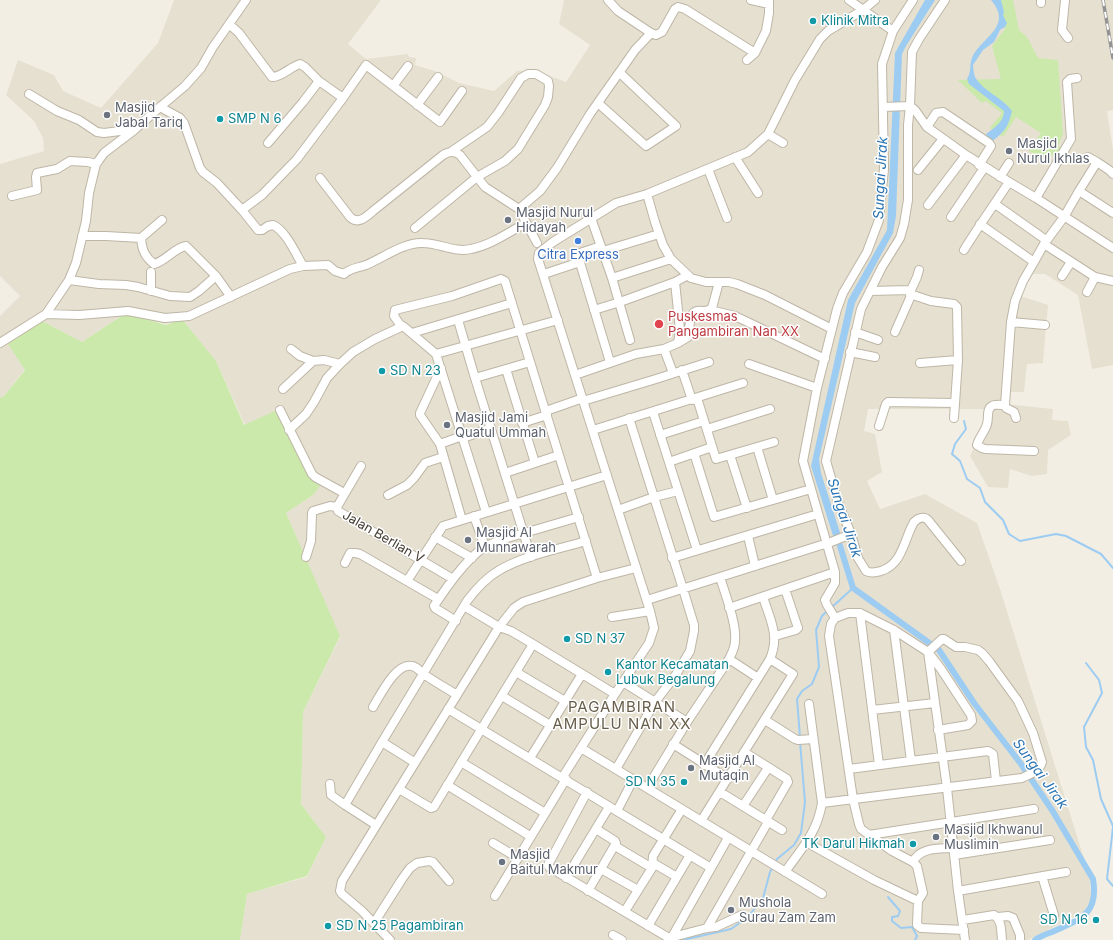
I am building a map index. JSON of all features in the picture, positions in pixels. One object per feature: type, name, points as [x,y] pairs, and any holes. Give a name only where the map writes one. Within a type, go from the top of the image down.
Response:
[{"type":"street","points":[[0,343],[46,314],[69,280],[76,263],[86,221],[89,193],[96,164],[104,153],[185,86],[201,68],[246,0]]},
{"type":"street","points":[[608,0],[618,11],[654,35],[660,33],[674,9],[682,8],[755,53]]},
{"type":"street","points":[[616,9],[621,0]]},
{"type":"street","points":[[747,60],[755,53],[766,30],[769,13],[769,2],[751,0]]},
{"type":"street","points":[[849,0],[893,31]]},
{"type":"street","points":[[539,247],[616,203],[647,194],[748,152],[768,134],[795,80],[820,40],[828,31],[863,10],[875,0]]},
{"type":"street","points":[[834,617],[825,600],[835,583],[835,572],[828,542],[818,514],[803,461],[817,388],[837,309],[843,293],[867,252],[879,220],[884,169],[885,106],[882,64],[893,31],[913,0]]},
{"type":"street","points":[[945,0],[919,38],[912,52],[908,106],[908,200],[904,224],[900,238],[861,309],[826,461],[839,505],[862,566],[866,571],[874,573],[884,570],[895,562],[900,556],[914,522],[923,517],[928,520],[961,561]]},
{"type":"street","points":[[1065,0],[1062,30],[1068,38]]},
{"type":"street","points":[[229,24],[239,33],[272,77],[276,77],[300,64],[306,67],[319,81],[343,98]]},
{"type":"street","points":[[519,209],[540,191],[557,168],[590,114],[636,50],[651,33]]},
{"type":"street","points":[[242,210],[262,195],[297,159],[366,65],[440,122],[462,91]]},
{"type":"street","points":[[393,86],[408,66]]},
{"type":"street","points":[[598,103],[646,146],[676,126],[620,73]]},
{"type":"street","points":[[320,178],[352,220],[357,221],[363,219],[443,155],[452,151],[486,127],[498,113],[521,78],[528,74],[536,74],[548,81],[548,97],[545,105],[518,149],[505,161],[477,177],[416,228]]},
{"type":"street","points":[[417,105],[438,77]]},
{"type":"street","points":[[1036,198],[1071,139],[1067,82],[1077,78]]},
{"type":"street","points":[[268,143],[319,81]]},
{"type":"street","points":[[29,94],[53,109],[79,120],[97,132],[132,131]]},
{"type":"street","points":[[885,106],[908,106],[916,110],[927,127],[943,139],[982,166],[1036,198],[1113,248]]},
{"type":"street","points":[[160,107],[180,118],[184,123],[200,168],[203,172],[217,183],[258,230],[262,230],[273,225],[280,229],[303,266]]},
{"type":"street","points":[[927,127],[936,113],[943,112],[990,143],[991,146],[982,166],[951,217]]},
{"type":"street","points":[[768,134],[783,143]]},
{"type":"street","points":[[918,170],[943,139]]},
{"type":"street","points":[[452,151],[460,155],[489,190],[519,209],[539,247],[538,259],[594,430],[647,600],[654,628],[653,635],[649,643],[614,694],[564,775],[564,778],[545,813],[495,896]]},
{"type":"street","points":[[928,205],[966,155]]},
{"type":"street","points":[[1088,157],[1113,174]]},
{"type":"street","points":[[736,158],[758,193]]},
{"type":"street","points":[[12,196],[37,190],[37,173],[58,169],[70,161],[96,164]]},
{"type":"street","points":[[1016,418],[1014,412],[1007,409],[1004,405],[1011,322],[1015,301],[1023,281],[1045,242],[1064,217],[1097,162]]},
{"type":"street","points":[[1000,177],[1009,164]]},
{"type":"street","points":[[708,169],[727,218]]},
{"type":"street","points":[[964,250],[1009,182]]},
{"type":"street","points":[[1079,190],[1113,213]]},
{"type":"street","points":[[647,194],[663,245],[671,259],[688,276],[700,281],[737,284],[759,293],[832,329]]},
{"type":"street","points":[[995,204],[1071,262],[1095,277],[1113,281]]},
{"type":"street","points":[[591,218],[620,302],[630,340]]},
{"type":"street","points":[[82,236],[141,238],[162,220]]},
{"type":"street","points":[[46,314],[79,315],[128,311],[164,318],[179,318],[188,316],[290,269],[303,266],[328,265],[335,271],[344,274],[349,270],[365,266],[393,251],[422,242],[456,250],[470,250],[488,243],[526,223]]},
{"type":"street","points":[[980,224],[1034,262]]},
{"type":"street","points":[[610,362],[578,254],[659,234]]},
{"type":"street","points":[[141,238],[143,251],[149,261],[154,264],[160,263],[182,247],[186,246],[216,276],[231,297]]},
{"type":"street","points":[[612,278],[671,259]]},
{"type":"street","points":[[544,274],[580,262]]},
{"type":"street","points":[[1062,276],[1071,262]]},
{"type":"street","points":[[895,332],[910,298],[910,292],[919,270]]},
{"type":"street","points":[[150,291],[151,272]]},
{"type":"street","points":[[69,280],[99,284],[126,284],[170,296],[190,297],[216,276]]},
{"type":"street","points":[[594,310],[620,302],[688,276]]},
{"type":"street","points":[[1086,292],[1095,277]]},
{"type":"street","points":[[486,512],[436,354],[405,327],[401,326],[394,316],[395,310],[452,296],[501,279],[506,283],[597,578]]},
{"type":"street","points":[[675,282],[680,330],[678,343]]},
{"type":"street","points":[[710,310],[714,305],[719,282]]},
{"type":"street","points":[[870,291],[910,292],[931,302],[954,304],[957,306],[958,360],[954,418]]},
{"type":"street","points":[[412,333],[512,303]]},
{"type":"street","points":[[575,374],[636,354],[664,349],[678,343],[688,337],[691,317],[694,312],[710,310],[740,318],[825,359]]},
{"type":"street","points":[[458,320],[531,557]]},
{"type":"street","points":[[436,354],[558,320]]},
{"type":"street","points":[[1011,322],[1045,325]]},
{"type":"street","points":[[289,430],[306,414],[327,378],[340,364],[353,352],[401,326]]},
{"type":"street","points":[[855,332],[878,340]]},
{"type":"street","points":[[291,349],[300,356],[313,361],[324,360],[340,364]]},
{"type":"street","points":[[664,349],[672,373]]},
{"type":"street","points":[[850,352],[875,357]]},
{"type":"street","points":[[920,363],[958,360]]},
{"type":"street","points":[[283,389],[313,361]]},
{"type":"street","points":[[475,378],[530,362]]},
{"type":"street","points":[[522,423],[583,400],[709,362]]},
{"type":"street","points":[[749,364],[817,388]]},
{"type":"street","points":[[441,368],[420,412],[420,415],[440,444],[462,520]]},
{"type":"street","points":[[506,369],[535,463]]},
{"type":"street","points":[[682,370],[706,425],[716,459],[774,442]]},
{"type":"street","points":[[594,430],[743,383]]},
{"type":"street","points":[[879,426],[888,402],[955,403]]},
{"type":"street","points":[[1004,405],[991,406],[988,412],[986,429],[978,440],[977,444],[985,449],[1034,451]]},
{"type":"street","points":[[660,436],[770,409]]},
{"type":"street","points":[[280,410],[312,474],[344,493]]},
{"type":"street","points":[[653,412],[697,550]]},
{"type":"street","points":[[616,770],[655,702],[690,651],[693,640],[694,625],[629,418]]},
{"type":"street","points":[[440,444],[491,428]]},
{"type":"street","points":[[669,462],[712,447]]},
{"type":"street","points":[[757,447],[773,500]]},
{"type":"street","points":[[694,453],[714,517],[811,489]]},
{"type":"street","points":[[505,473],[559,455]]},
{"type":"street","points":[[730,455],[747,508]]},
{"type":"street","points":[[388,495],[407,485],[425,462],[443,457]]},
{"type":"street","name":"Jalan Berlian V","points":[[361,466],[344,493],[337,507],[338,511],[453,579]]},
{"type":"street","points":[[407,581],[443,526],[607,475]]},
{"type":"street","points":[[618,510],[654,497],[678,491]]},
{"type":"street","points":[[306,557],[311,541],[313,511],[327,506],[337,507]]},
{"type":"street","points":[[672,558],[818,514]]},
{"type":"street","points":[[474,516],[485,547]]},
{"type":"street","points":[[456,621],[434,606],[453,579],[472,558],[485,547],[524,533],[579,517]]},
{"type":"street","points":[[647,600],[850,534]]},
{"type":"street","points":[[748,536],[755,566]]},
{"type":"street","points":[[435,537],[472,558]]},
{"type":"street","points":[[345,805],[472,594],[490,577],[507,566],[531,557],[586,541]]},
{"type":"street","points":[[345,563],[350,553],[360,554],[438,599]]},
{"type":"street","points":[[390,940],[340,891],[342,881],[498,627],[514,608],[523,602],[597,578],[636,568]]},
{"type":"street","points":[[729,608],[835,572]]},
{"type":"street","points":[[647,788],[673,744],[729,659],[734,648],[736,636],[720,577]]},
{"type":"street","points":[[775,636],[796,630],[798,628],[785,589]]},
{"type":"street","points":[[704,765],[770,659],[774,649],[775,636],[763,597]]},
{"type":"street","points":[[464,606],[498,627],[533,644],[614,694]]},
{"type":"street","points":[[612,617],[650,610]]},
{"type":"street","points":[[938,730],[968,725],[972,718],[929,650],[860,613],[848,613],[834,617],[830,624],[829,636],[853,799],[861,829],[892,851],[913,862],[917,866],[922,893],[918,901],[916,925],[919,927],[964,930]]},
{"type":"street","points":[[860,613],[879,765]]},
{"type":"street","points":[[894,630],[911,761]]},
{"type":"street","points":[[822,804],[1022,778],[1040,768],[1042,762],[1033,733],[1018,701],[982,653],[974,649],[956,647],[942,639],[929,650]]},
{"type":"street","points":[[399,789],[434,808],[533,644]]},
{"type":"street","points":[[929,650],[965,940]]},
{"type":"street","points":[[729,659],[758,678]]},
{"type":"street","points":[[701,821],[793,674],[770,659]]},
{"type":"street","points":[[373,707],[392,676],[397,671],[409,666],[416,668],[424,675],[457,695]]},
{"type":"street","points":[[516,672],[565,701]]},
{"type":"street","points":[[530,758],[582,674]]},
{"type":"street","points":[[623,682],[687,722]]},
{"type":"street","points":[[502,696],[550,725]]},
{"type":"street","points":[[872,710],[935,703]]},
{"type":"street","points":[[784,871],[815,828],[822,804],[806,740],[809,704]]},
{"type":"street","points":[[448,709],[711,868]]},
{"type":"street","points":[[765,720],[806,740]]},
{"type":"street","points":[[382,742],[414,762]]},
{"type":"street","points":[[673,744],[728,779]]},
{"type":"street","points":[[581,748],[822,894]]},
{"type":"street","points":[[849,769],[988,750],[993,754],[996,781]]},
{"type":"street","points":[[707,928],[788,782],[787,778],[768,768],[744,752]]},
{"type":"street","points":[[461,762],[545,813]]},
{"type":"street","points":[[743,806],[768,768]]},
{"type":"street","points":[[617,811],[633,780]]},
{"type":"street","points":[[330,784],[332,795],[376,825]]},
{"type":"street","points":[[447,785],[530,836]]},
{"type":"street","points":[[587,792],[548,865],[549,867],[648,926],[660,938],[672,938],[707,928],[716,927],[742,915]]},
{"type":"street","points":[[720,792],[782,830]]},
{"type":"street","points":[[566,878],[609,807]]},
{"type":"street","points":[[870,835],[1034,809]]},
{"type":"street","points":[[626,912],[653,865],[653,856],[682,810]]},
{"type":"street","points":[[588,891],[615,846],[615,841],[596,829]]},
{"type":"street","points":[[672,938],[728,838]]},
{"type":"street","points":[[913,862],[916,857],[924,851],[954,851],[1050,840]]},
{"type":"street","points":[[806,842],[874,880],[918,901]]},
{"type":"street","points":[[493,843],[518,858]]},
{"type":"street","points":[[615,846],[677,877]]},
{"type":"street","points":[[648,926],[690,855]]},
{"type":"street","points":[[374,923],[410,868],[417,863],[429,861],[433,862],[449,881]]},
{"type":"street","points":[[601,869],[638,890]]},
{"type":"street","points":[[958,891],[1066,872]]},
{"type":"street","points":[[1042,876],[1054,915]]},
{"type":"street","points":[[963,920],[990,915],[998,917],[1008,916],[1013,918],[1020,935],[1020,940]]},
{"type":"street","points":[[998,917],[1002,940]]},
{"type":"street","points":[[613,935],[622,940]]},
{"type":"shaded area","points":[[174,0],[381,0],[348,44],[366,59],[408,54],[409,57],[416,58],[415,65],[435,71],[459,83],[494,91],[517,71],[532,70],[566,82],[590,45],[559,24],[564,0],[1113,0],[1113,110],[1107,111],[1113,150],[1113,365],[1092,369],[1078,295],[1045,274],[1027,274],[1017,295],[1048,305],[1043,363],[1027,364],[1024,392],[1006,392],[1005,404],[1053,409],[1052,420],[1068,421],[1071,435],[1048,450],[1047,474],[1032,476],[1010,469],[1008,488],[988,487],[970,456],[985,421],[986,409],[868,409],[864,431],[875,434],[882,472],[867,481],[880,509],[925,494],[977,523],[1001,592],[1090,878],[1091,899],[1084,912],[1028,940],[240,940],[247,894],[307,877],[326,837],[301,804],[303,712],[340,637],[286,513],[313,495],[245,425],[216,361],[182,319],[165,324],[127,312],[82,342],[40,320],[9,344],[25,369],[4,396],[0,398],[0,316],[20,296],[0,276],[0,164],[44,151],[43,138],[34,121],[6,95],[18,60],[54,75],[63,91],[101,108],[158,43]]},
{"type":"green space","points":[[1001,0],[1013,0],[1019,30],[1027,37],[1038,58],[1058,60],[1063,134],[1058,146],[1066,152],[1061,161],[1050,154],[1042,159],[1029,151],[1041,133],[1016,117],[1003,137],[990,128],[1002,113],[986,101],[982,103],[958,80],[1001,79],[992,46],[1005,29]]},
{"type":"green space","points":[[126,313],[166,325],[182,319],[216,361],[244,425],[275,411],[312,476],[322,483],[313,495],[286,513],[340,636],[303,712],[301,804],[326,837],[307,876],[247,894],[240,940],[0,940],[0,398],[4,396],[25,370],[8,344],[40,320],[82,342]]},
{"type":"water","points":[[925,0],[935,0],[902,54],[896,216],[893,233],[855,303],[819,459],[821,473],[842,539],[835,542],[811,466],[848,300],[887,230],[895,53]]},
{"type":"water","points":[[991,0],[1001,0],[1004,12],[1003,15],[1007,23],[1005,27],[1000,30],[994,42],[983,50],[973,65],[974,73],[975,77],[983,86],[1004,102],[1012,111],[1005,129],[991,142],[986,134],[1000,122],[1004,115],[1004,111],[969,84],[967,79],[972,58],[976,51],[994,31],[997,25],[999,18],[997,9]]},
{"type":"waterway","points":[[964,421],[966,429],[955,444],[952,454],[960,461],[967,479],[980,488],[985,502],[1003,520],[1009,534],[1020,541],[1056,534],[1066,536],[1101,554],[1113,568]]},
{"type":"waterway","name":"Sungai Jirak","points":[[837,536],[853,588],[939,650],[974,703],[1021,764],[1052,810],[1093,879],[1093,901],[1085,914],[1079,919],[1035,940]]},
{"type":"waterway","points":[[832,607],[853,588]]},
{"type":"waterway","points":[[800,737],[797,699],[802,691],[812,684],[819,667],[816,630],[822,616],[827,611]]},
{"type":"waterway","points":[[1086,663],[1099,680],[1102,693],[1084,727],[1086,747],[1093,760],[1101,799],[1113,826]]},
{"type":"waterway","points":[[775,863],[777,859],[794,845],[801,833],[805,802],[800,742]]},
{"type":"waterway","points":[[1113,827],[1107,879],[1113,886]]},
{"type":"waterway","points":[[683,940],[731,929],[748,917],[763,898],[770,872],[773,867]]},
{"type":"waterway","points":[[888,897],[900,911],[898,916],[892,917],[892,921],[901,928],[912,927],[917,936],[915,940]]},
{"type":"railway","points":[[1103,0],[1113,58]]},
{"type":"place","name":"Klinik Mitra","points":[[813,21]]},
{"type":"place","name":"Masjid Jabal Tariq","points":[[107,115]]},
{"type":"place","name":"SMP N 6","points":[[220,119]]},
{"type":"place","name":"Masjid Nurul Ikhlas","points":[[1009,151]]},
{"type":"place","name":"Masjid Nurul Hidayah","points":[[508,220]]},
{"type":"place","name":"Citra Express","points":[[578,241]]},
{"type":"place","name":"Puskesmas Pangambiran Nan XX","points":[[659,324]]},
{"type":"place","name":"SD N 23","points":[[382,371]]},
{"type":"place","name":"Masjid Jami Quatul Ummah","points":[[447,425]]},
{"type":"place","name":"Masjid Al Munnawarah","points":[[468,540]]},
{"type":"place","name":"SD N 37","points":[[567,639]]},
{"type":"place","name":"Kantor Kecamatan Lubuk Begalung","points":[[608,672]]},
{"type":"place","name":"Masjid Al Mutaqin","points":[[691,768]]},
{"type":"place","name":"SD N 35","points":[[684,782]]},
{"type":"place","name":"Masjid Ikhwanul Muslimin","points":[[936,837]]},
{"type":"place","name":"TK Darul Hikmah","points":[[913,844]]},
{"type":"place","name":"Masjid Baitul Makmur","points":[[502,862]]},
{"type":"place","name":"Mushola Surau Zam Zam","points":[[731,910]]},
{"type":"place","name":"SD N 16","points":[[1096,920]]},
{"type":"place","name":"SD N 25 Pagambiran","points":[[328,926]]},
{"type":"district","name":"PAGAMBIRAN AMPULU NAN XX","points":[[622,716]]}]
